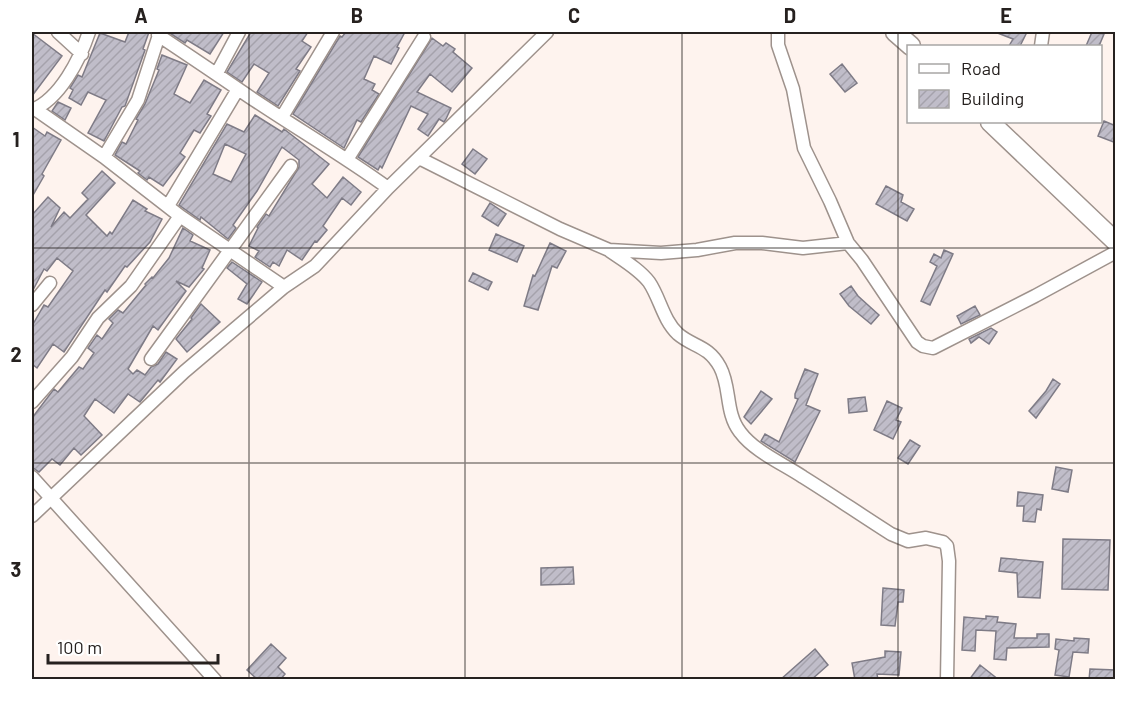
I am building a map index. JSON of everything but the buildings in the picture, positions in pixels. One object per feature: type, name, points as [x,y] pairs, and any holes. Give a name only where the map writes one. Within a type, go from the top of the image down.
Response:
[{"type":"street","points":[[58,32],[82,54]]},
{"type":"street","points":[[89,32],[82,54],[64,83],[33,110],[104,157],[180,216],[284,287]]},
{"type":"street","points":[[217,73],[239,32]]},
{"type":"street","points":[[282,117],[333,32]]},
{"type":"street","points":[[32,516],[184,372],[284,287],[315,266],[388,188],[547,32]]},
{"type":"street","points":[[778,32],[778,45],[793,89],[804,148],[848,243],[917,342],[923,346],[933,348],[1116,252]]},
{"type":"street","points":[[895,32],[910,45]]},
{"type":"street","points":[[104,157],[138,100],[159,33],[238,89],[348,159],[388,188]]},
{"type":"street","points":[[348,159],[424,37]]},
{"type":"street","points":[[168,206],[238,89]]},
{"type":"street","points":[[991,123],[1116,242]]},
{"type":"street","points":[[418,158],[560,230],[609,250],[646,278],[664,315],[676,332],[707,351],[718,363],[723,372],[732,417],[744,437],[764,453],[891,534],[908,541],[931,538],[943,542],[947,546],[949,561],[947,680]]},
{"type":"street","points":[[151,359],[291,166]]},
{"type":"street","points":[[32,402],[72,357],[98,318],[131,286],[180,216]]},
{"type":"street","points":[[609,250],[661,253],[697,250],[735,243],[762,243],[803,248],[848,243]]},
{"type":"street","points":[[32,305],[50,283]]},
{"type":"street","points":[[32,477],[215,680]]}]
